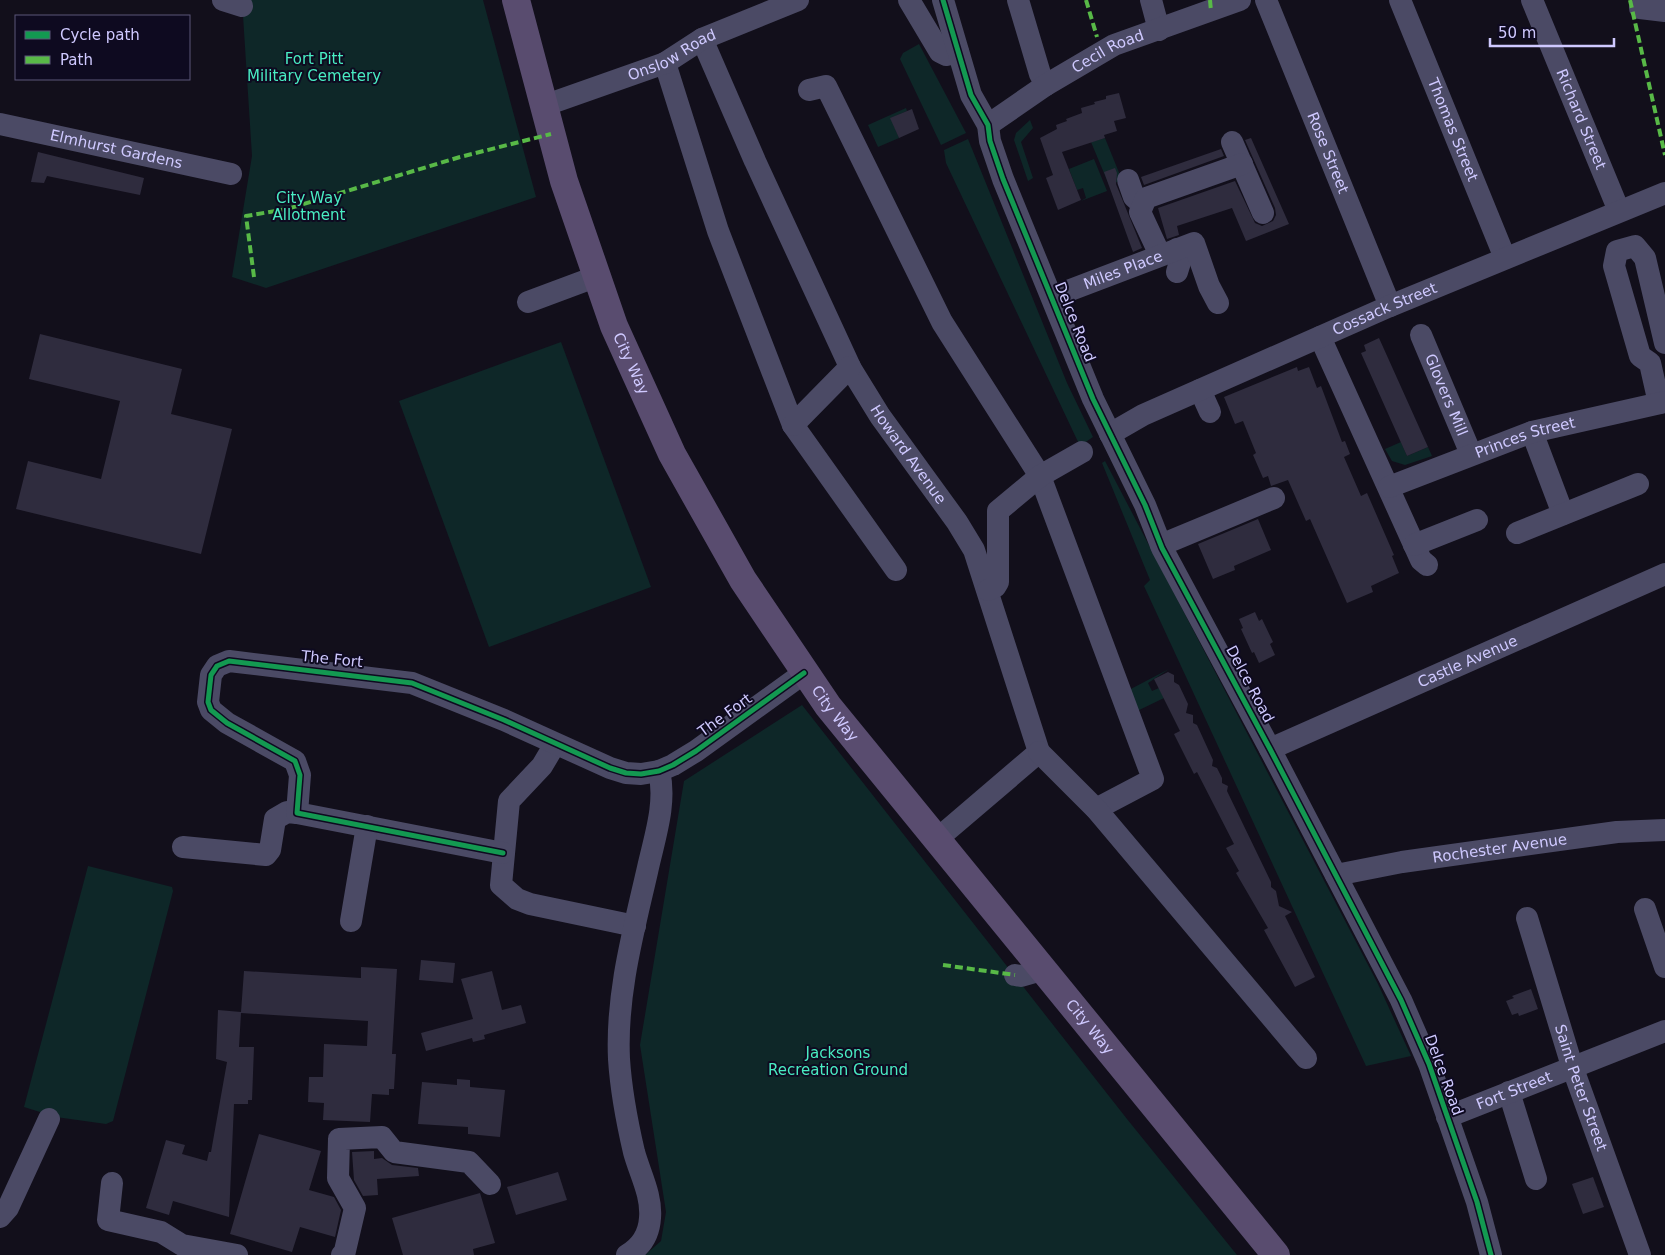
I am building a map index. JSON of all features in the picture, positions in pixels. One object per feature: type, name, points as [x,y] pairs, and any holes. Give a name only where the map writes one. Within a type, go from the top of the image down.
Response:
[{"type":"main road","name":"City Way","points":[[516,0],[543,106],[595,277],[640,388],[690,487],[748,587],[804,673],[828,706],[1276,1255]]},
{"type":"street","name":"Onslow Road","points":[[543,106],[665,63],[702,39],[798,0]]},
{"type":"street","points":[[909,0],[940,52],[946,55],[958,52]]},
{"type":"street","points":[[943,0],[974,103],[988,125]]},
{"type":"street","points":[[1018,0],[1040,74],[1046,85]]},
{"type":"street","points":[[1151,0],[1159,30]]},
{"type":"street","name":"Cecil Road","points":[[988,125],[1046,85],[1119,42],[1159,30],[1240,0]]},
{"type":"street","name":"Rose Street","points":[[1266,0],[1390,306]]},
{"type":"street","name":"Thomas Street","points":[[1400,0],[1505,258]]},
{"type":"street","name":"Richard Street","points":[[1532,0],[1619,211]]},
{"type":"street","points":[[1640,8],[1665,11]]},
{"type":"street","name":"Howard Avenue","points":[[702,39],[754,161],[850,367],[880,416],[969,540],[988,590],[1039,752]]},
{"type":"street","points":[[665,63],[718,231],[793,425],[896,570]]},
{"type":"street","points":[[809,90],[826,86],[942,322],[1040,476],[1153,779],[1096,809]]},
{"type":"street","name":"Elmhurst Gardens","points":[[0,124],[231,174]]},
{"type":"street","name":"Delce Road","points":[[988,125],[990,140],[1003,179],[1081,371],[1150,516],[1161,545],[1401,1000],[1426,1056],[1481,1214],[1491,1255]]},
{"type":"street","points":[[1232,142],[1264,213]]},
{"type":"street","points":[[1218,303],[1209,286],[1177,249],[1141,214],[1142,204],[1149,197],[1242,164]]},
{"type":"street","points":[[1128,180],[1134,197],[1142,204]]},
{"type":"street","name":"Cossack Street","points":[[1110,434],[1129,421],[1390,306],[1665,193]]},
{"type":"street","points":[[1662,403],[1657,358],[1640,356],[1614,266],[1617,251],[1635,246],[1645,258],[1665,343]]},
{"type":"street","points":[[1177,249],[1181,259],[1177,272]]},
{"type":"street","name":"Miles Place","points":[[1052,297],[1177,249]]},
{"type":"street","points":[[528,302],[595,277]]},
{"type":"street","name":"Glovers Mill","points":[[1421,335],[1471,454]]},
{"type":"street","points":[[1320,337],[1414,546],[1421,560],[1427,565]]},
{"type":"street","points":[[793,425],[850,367]]},
{"type":"street","points":[[1200,390],[1210,412]]},
{"type":"street","name":"Princes Street","points":[[1389,487],[1532,432],[1662,403]]},
{"type":"street","points":[[1532,432],[1563,514]]},
{"type":"street","points":[[988,590],[996,586],[998,580],[998,512],[1040,476],[1082,452]]},
{"type":"street","points":[[1517,532],[1638,484]]},
{"type":"street","points":[[1161,545],[1274,498]]},
{"type":"street","points":[[1414,546],[1477,520]]},
{"type":"street","name":"Castle Avenue","points":[[1270,749],[1665,574]]},
{"type":"street","name":"The Fort","points":[[296,813],[300,775],[293,758],[227,723],[209,708],[210,678],[215,668],[222,663],[235,662],[406,681],[446,696],[621,772],[642,774],[659,771],[696,751],[804,673]]},
{"type":"street","points":[[555,744],[547,759],[510,800],[502,853],[500,884],[521,901],[635,926]]},
{"type":"street","points":[[936,840],[1039,752],[1096,809],[1306,1058]]},
{"type":"street","points":[[627,1255],[642,1242],[650,1218],[649,1200],[634,1153],[620,1072],[619,1018],[626,964],[662,804],[659,771]]},
{"type":"street","points":[[183,847],[266,855],[270,850],[276,819],[286,812],[502,853]]},
{"type":"street","points":[[351,921],[367,826]]},
{"type":"street","name":"Rochester Avenue","points":[[1336,875],[1402,862],[1617,832],[1665,830]]},
{"type":"street","points":[[1645,909],[1665,967]]},
{"type":"street","name":"Saint Peter Street","points":[[1527,918],[1572,1066],[1640,1255]]},
{"type":"street","points":[[1014,975],[1021,976],[1042,970]]},
{"type":"street","name":"Fort Street","points":[[1447,1117],[1572,1066],[1665,1031]]},
{"type":"street","points":[[1508,1092],[1536,1179]]},
{"type":"street","points":[[0,1217],[8,1208],[49,1119]]},
{"type":"street","points":[[342,1255],[344,1255],[355,1208],[338,1178],[338,1139],[382,1137],[394,1152],[469,1162],[490,1184]]},
{"type":"street","points":[[112,1183],[108,1220],[160,1232],[180,1250],[237,1255]]},
{"type":"green space","points":[[242,0],[483,0],[536,197],[266,288],[232,277],[252,156]]},
{"type":"green space","points":[[919,44],[966,133],[941,145],[900,59],[903,53]]},
{"type":"green space","points":[[906,108],[907,111],[891,118],[899,138],[878,147],[868,125]]},
{"type":"green space","points":[[1030,120],[1033,128],[1021,142],[1033,178],[1028,181],[1014,140],[1016,133]]},
{"type":"green space","points":[[1105,138],[1122,180],[1109,185],[1091,142]]},
{"type":"green space","points":[[968,139],[1067,383],[1093,437],[1080,446],[946,163],[944,150]]},
{"type":"green space","points":[[1094,159],[1107,191],[1081,201],[1086,198],[1083,188],[1077,190],[1069,169]]},
{"type":"green space","points":[[561,342],[651,587],[489,647],[399,401]]},
{"type":"green space","points":[[1401,442],[1407,456],[1428,447],[1432,456],[1405,465],[1392,461],[1385,449]]},
{"type":"green space","points":[[1105,461],[1378,984],[1411,1056],[1366,1066],[1144,586],[1150,580],[1102,463]]},
{"type":"green space","points":[[1169,669],[1148,683],[1152,691],[1159,688],[1164,698],[1133,713],[1125,692]]},
{"type":"green space","name":"Jacksons Recreation Ground","points":[[802,705],[1127,1119],[1237,1255],[645,1255],[661,1241],[666,1212],[640,1045],[684,781]]},
{"type":"green space","points":[[88,866],[172,887],[173,891],[113,1121],[106,1124],[56,1117],[24,1107]]},
{"type":"building","points":[[1119,93],[1126,118],[1114,121],[1117,131],[1104,135],[1105,138],[1062,152],[1081,200],[1058,210],[1046,178],[1053,175],[1040,138],[1057,129],[1056,125],[1067,121],[1066,119],[1082,113],[1081,108],[1106,99],[1106,96]]},
{"type":"building","points":[[912,109],[919,129],[899,138],[890,118]]},
{"type":"building","points":[[1251,138],[1289,224],[1246,241],[1232,208],[1177,226],[1179,235],[1167,239],[1158,208],[1235,181],[1255,223],[1262,226],[1273,221],[1276,215],[1275,208],[1245,140]]},
{"type":"building","points":[[1221,149],[1224,156],[1144,185],[1141,177]]},
{"type":"building","points":[[38,152],[144,178],[140,195],[47,176],[44,183],[31,182]]},
{"type":"building","points":[[1115,168],[1117,173],[1116,184],[1142,248],[1133,252],[1104,172]]},
{"type":"building","points":[[40,334],[182,369],[171,414],[232,429],[201,554],[16,509],[28,461],[101,479],[120,401],[29,379]]},
{"type":"building","points":[[1379,338],[1428,447],[1407,456],[1361,353],[1366,351],[1364,345]]},
{"type":"building","points":[[1297,367],[1298,371],[1309,367],[1317,388],[1321,386],[1342,442],[1345,441],[1350,454],[1344,457],[1361,496],[1367,493],[1394,555],[1392,556],[1399,573],[1371,586],[1373,592],[1347,603],[1310,519],[1306,521],[1288,480],[1271,486],[1268,476],[1263,478],[1253,455],[1256,453],[1243,421],[1235,424],[1224,397]]},
{"type":"building","points":[[1258,519],[1271,550],[1234,566],[1235,570],[1213,579],[1198,544]]},
{"type":"building","points":[[1255,612],[1259,621],[1262,619],[1273,642],[1270,644],[1275,655],[1259,663],[1254,652],[1252,653],[1241,629],[1243,628],[1239,619]]},
{"type":"building","points":[[1168,672],[1174,675],[1174,682],[1179,685],[1188,704],[1186,713],[1193,715],[1193,723],[1197,725],[1213,760],[1212,766],[1217,768],[1222,778],[1222,783],[1228,786],[1227,791],[1271,882],[1271,887],[1276,891],[1279,906],[1292,912],[1285,916],[1315,977],[1295,987],[1264,930],[1268,928],[1236,873],[1239,871],[1226,848],[1234,844],[1197,772],[1194,774],[1174,734],[1180,731],[1154,679]]},
{"type":"building","points":[[421,960],[455,963],[453,983],[419,980]]},
{"type":"building","points":[[361,967],[397,969],[392,1054],[396,1054],[394,1089],[389,1089],[389,1095],[372,1094],[370,1122],[323,1120],[324,1103],[308,1102],[309,1077],[323,1077],[324,1044],[367,1046],[368,1021],[241,1013],[239,1047],[254,1047],[252,1100],[248,1100],[248,1104],[234,1104],[229,1217],[173,1201],[169,1215],[146,1208],[166,1140],[185,1145],[182,1154],[207,1161],[209,1152],[211,1152],[227,1062],[216,1059],[218,1010],[241,1012],[244,971],[361,978]]},
{"type":"building","points":[[492,971],[502,1010],[521,1005],[526,1023],[484,1035],[485,1039],[473,1042],[472,1038],[426,1051],[421,1033],[473,1019],[461,979]]},
{"type":"building","points":[[1531,989],[1538,1009],[1519,1016],[1518,1013],[1512,1015],[1506,1001],[1514,998],[1512,996]]},
{"type":"building","points":[[457,1079],[470,1080],[470,1087],[505,1090],[500,1137],[468,1134],[468,1127],[418,1124],[422,1082],[457,1085]]},
{"type":"building","points":[[259,1134],[321,1151],[309,1190],[334,1197],[341,1210],[335,1237],[300,1227],[292,1252],[230,1234]]},
{"type":"building","points":[[374,1151],[374,1159],[382,1158],[392,1165],[418,1168],[419,1176],[377,1179],[378,1195],[363,1196],[354,1180],[352,1152]]},
{"type":"building","points":[[558,1172],[567,1200],[516,1215],[507,1187]]},
{"type":"building","points":[[1593,1177],[1604,1207],[1583,1214],[1572,1184]]},
{"type":"building","points":[[480,1193],[495,1243],[473,1249],[474,1255],[403,1255],[392,1218]]},
{"type":"marked path","points":[[1086,0],[1097,37]]},
{"type":"marked path","points":[[1210,0],[1211,11]]},
{"type":"marked path","points":[[1630,0],[1665,155]]},
{"type":"marked path","points":[[254,277],[246,216],[287,209],[460,157],[551,134]]},
{"type":"marked path","points":[[943,965],[1015,975]]},
{"type":"cycle path","points":[[943,0],[971,95],[988,125],[990,141],[1003,179],[1093,399],[1145,505],[1162,548],[1270,749],[1401,1000],[1429,1064],[1477,1202],[1491,1255]]},
{"type":"cycle path","points":[[503,853],[297,813],[300,775],[295,761],[227,723],[211,710],[208,702],[211,675],[217,666],[229,661],[412,683],[504,720],[610,768],[626,773],[641,774],[659,771],[696,751],[804,673]]},
{"type":"park label","name":"Fort Pitt Military Cemetery","points":[[314,68]]},
{"type":"park label","name":"City Way Allotment","points":[[309,206]]}]
